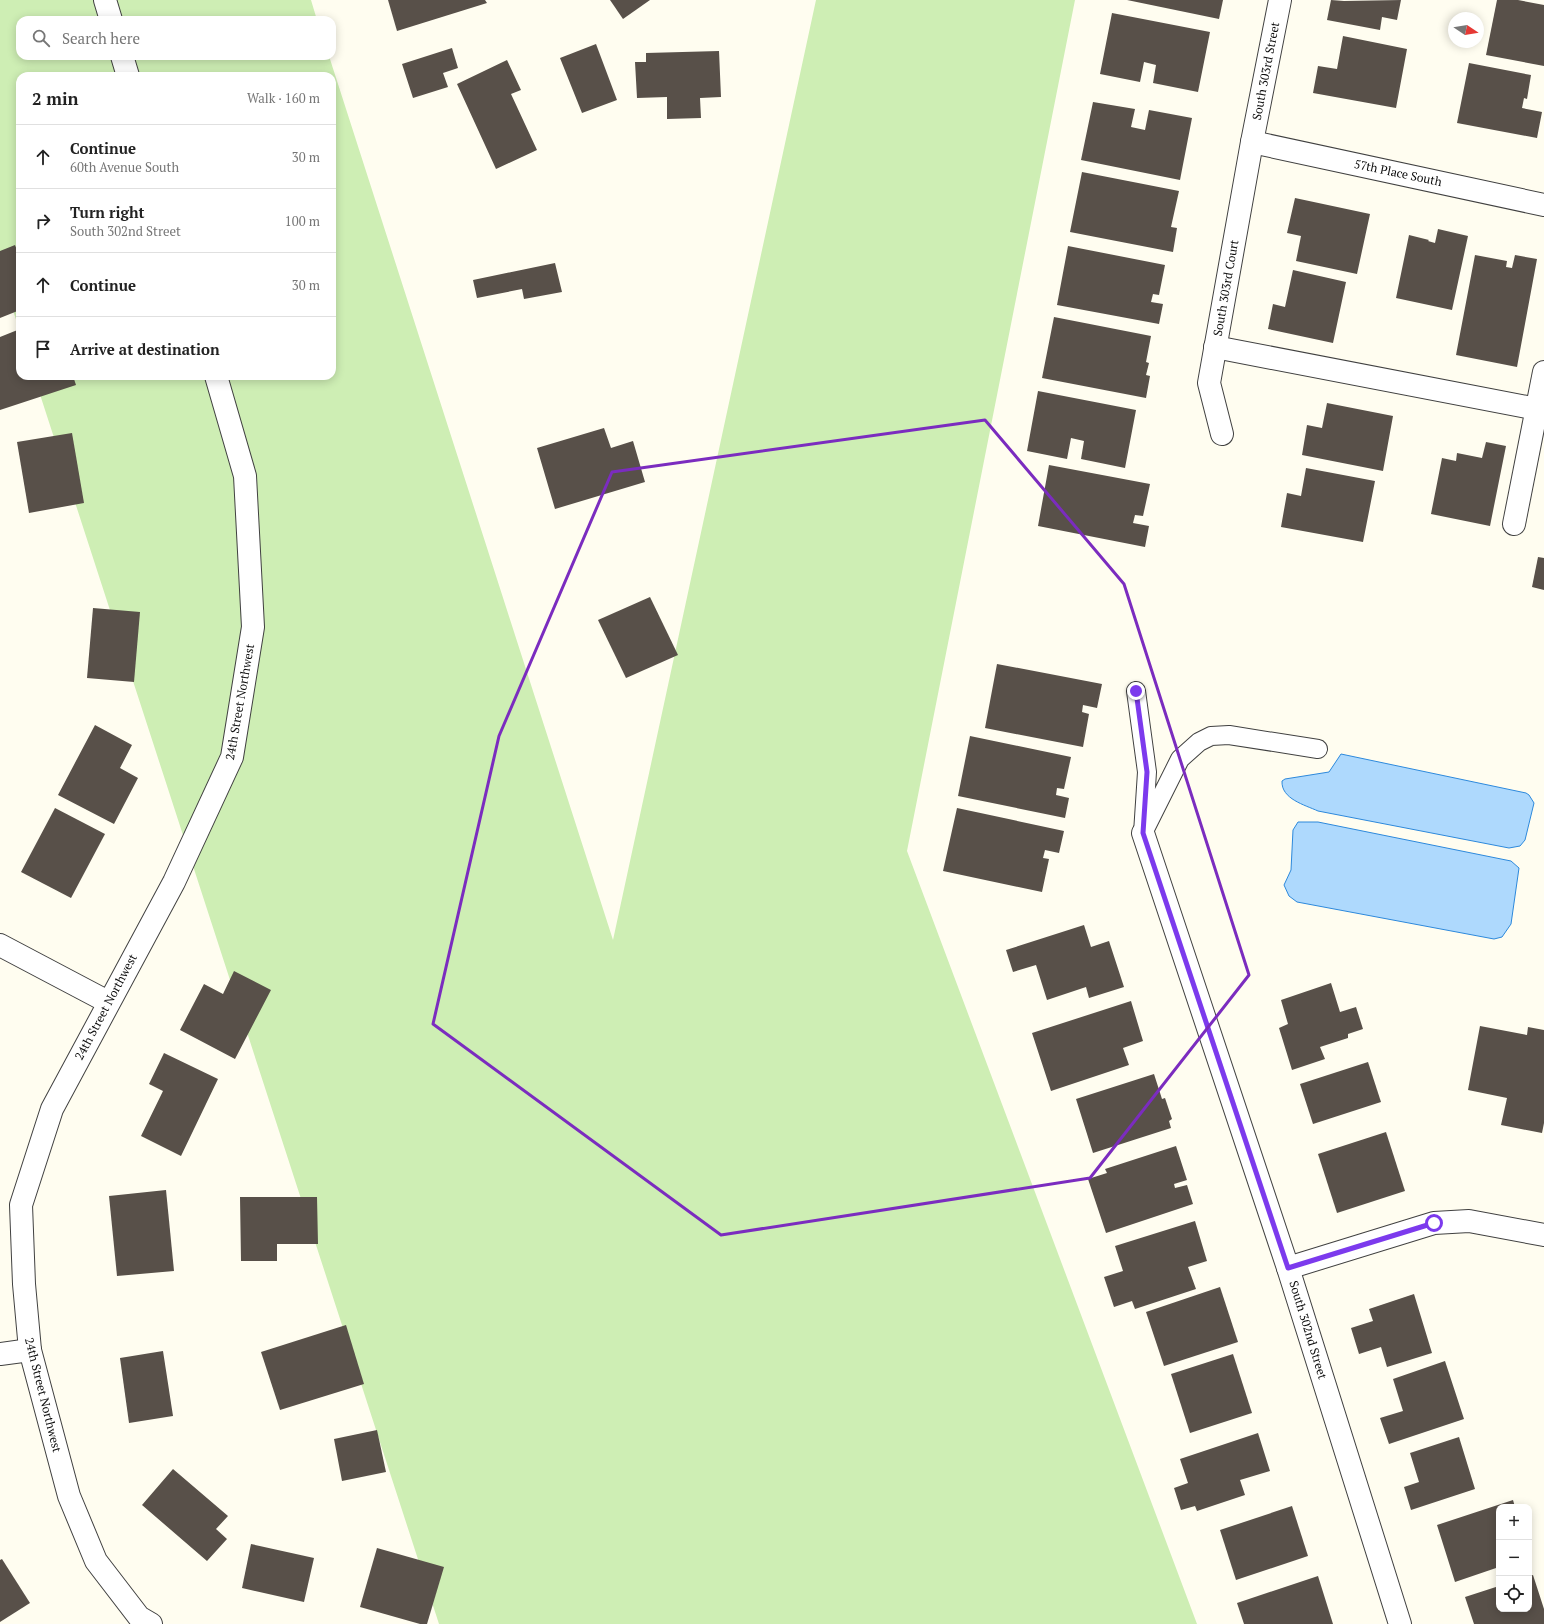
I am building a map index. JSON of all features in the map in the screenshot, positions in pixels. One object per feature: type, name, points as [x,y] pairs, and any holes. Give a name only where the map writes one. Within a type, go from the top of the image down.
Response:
[{"type":"street","points":[[105,0],[110,16]]},
{"type":"street","name":"South 303rd Street","points":[[1252,142],[1280,0]]},
{"type":"street","points":[[123,60],[127,72]]},
{"type":"street","name":"57th Place South","points":[[1252,142],[1544,205]]},
{"type":"street","name":"South 303rd Court","points":[[1222,434],[1209,383],[1252,142]]},
{"type":"street","points":[[1215,347],[1537,409]]},
{"type":"street","points":[[1514,524],[1544,372]]},
{"type":"street","name":"24th Street Northwest","points":[[151,1624],[139,1617],[96,1561],[69,1496],[30,1350],[24,1284],[21,1205],[52,1109],[108,1002],[174,882],[232,757],[253,628],[245,476],[217,380]]},
{"type":"street","name":"South 302nd Street","points":[[1143,833],[1288,1268],[1400,1624]]},
{"type":"street","points":[[0,945],[108,1002]]},
{"type":"street","points":[[1288,1268],[1434,1223],[1469,1221],[1544,1235]]},
{"type":"street","points":[[0,1354],[30,1350]]},
{"type":"lane","points":[[1136,691],[1147,772],[1143,833]]},
{"type":"lane","points":[[1143,833],[1180,759],[1199,742],[1211,736],[1229,735],[1318,749]]},
{"type":"highlighted area","points":[[985,420],[1124,584],[1249,975],[1090,1178],[721,1235],[433,1024],[499,736],[612,472]]},
{"type":"green space","points":[[0,0],[311,0],[316,16],[16,16],[16,60],[330,60],[334,72],[16,72],[16,320],[0,270]]},
{"type":"green space","points":[[816,0],[1075,0],[907,851],[1197,1624],[439,1624],[35,380],[336,380],[336,78],[613,940]]},
{"type":"water","points":[[1341,754],[1526,793],[1534,803],[1525,840],[1520,846],[1509,848],[1318,811],[1301,804],[1285,792],[1282,781],[1285,779],[1329,772]]},
{"type":"water","points":[[1298,822],[1318,822],[1511,861],[1519,868],[1511,924],[1502,937],[1494,939],[1297,902],[1289,896],[1284,885],[1291,870],[1293,830]]},
{"type":"building","points":[[388,0],[485,0],[487,3],[397,31]]},
{"type":"building","points":[[610,0],[650,0],[623,19]]},
{"type":"building","points":[[1127,0],[1223,0],[1219,19]]},
{"type":"building","points":[[1331,0],[1401,0],[1397,20],[1382,17],[1380,30],[1327,20]]},
{"type":"building","points":[[1497,0],[1518,0],[1544,5],[1544,66],[1486,55]]},
{"type":"building","points":[[1112,13],[1210,32],[1198,92],[1153,83],[1156,65],[1144,62],[1140,82],[1100,74]]},
{"type":"building","points":[[1343,36],[1407,49],[1396,108],[1313,93],[1318,66],[1337,69]]},
{"type":"building","points":[[596,44],[617,100],[582,113],[560,58]]},
{"type":"building","points":[[452,48],[458,68],[443,73],[448,87],[413,98],[402,64]]},
{"type":"building","points":[[719,51],[721,97],[700,98],[701,118],[667,119],[667,97],[637,98],[635,62],[646,62],[646,53]]},
{"type":"building","points":[[507,60],[521,90],[511,94],[537,150],[496,169],[457,84]]},
{"type":"building","points":[[1469,63],[1531,75],[1527,99],[1524,98],[1522,108],[1542,112],[1537,138],[1457,123]]},
{"type":"building","points":[[1093,102],[1135,109],[1131,127],[1145,130],[1149,110],[1192,118],[1180,180],[1081,160]]},
{"type":"building","points":[[1082,172],[1179,191],[1171,227],[1177,228],[1173,252],[1070,232]]},
{"type":"building","points":[[1295,198],[1370,214],[1357,274],[1296,261],[1301,236],[1287,233]]},
{"type":"building","points":[[1438,229],[1468,236],[1452,310],[1396,298],[1409,235],[1435,243]]},
{"type":"building","points":[[15,245],[16,248],[16,312],[0,318],[0,251]]},
{"type":"building","points":[[1068,246],[1165,265],[1159,295],[1153,294],[1151,302],[1163,304],[1159,324],[1057,305]]},
{"type":"building","points":[[1475,255],[1507,261],[1506,267],[1512,268],[1515,255],[1537,259],[1517,367],[1456,355]]},
{"type":"building","points":[[555,263],[562,292],[524,299],[522,289],[477,298],[473,280]]},
{"type":"building","points":[[1293,270],[1346,282],[1333,343],[1268,329],[1273,304],[1285,307]]},
{"type":"building","points":[[1054,317],[1151,336],[1146,362],[1149,363],[1146,375],[1150,376],[1146,398],[1042,378]]},
{"type":"building","points":[[16,331],[16,380],[74,380],[76,385],[0,410],[0,337]]},
{"type":"building","points":[[1038,391],[1136,410],[1125,468],[1081,459],[1084,441],[1071,438],[1067,459],[1027,451]]},
{"type":"building","points":[[1327,403],[1393,416],[1383,471],[1302,455],[1307,425],[1322,428]]},
{"type":"building","points":[[604,428],[611,448],[633,441],[645,482],[555,509],[537,448]]},
{"type":"building","points":[[72,433],[84,503],[29,513],[17,442]]},
{"type":"building","points":[[1486,442],[1506,446],[1490,526],[1431,514],[1442,458],[1456,461],[1457,453],[1482,458]]},
{"type":"building","points":[[1049,465],[1150,484],[1143,516],[1135,515],[1133,523],[1149,526],[1145,547],[1038,526]]},
{"type":"building","points":[[1306,468],[1375,481],[1363,542],[1281,527],[1287,493],[1301,496]]},
{"type":"building","points":[[1538,557],[1544,558],[1544,590],[1532,587]]},
{"type":"building","points":[[650,597],[678,655],[626,678],[598,620]]},
{"type":"building","points":[[93,608],[140,612],[134,682],[87,678]]},
{"type":"building","points":[[997,664],[1102,684],[1097,708],[1083,705],[1082,712],[1089,714],[1083,747],[985,728]]},
{"type":"building","points":[[95,725],[132,745],[120,768],[138,778],[114,824],[58,795]]},
{"type":"building","points":[[970,736],[1071,757],[1064,789],[1057,788],[1056,795],[1069,798],[1065,818],[958,796]]},
{"type":"building","points":[[55,808],[105,834],[71,898],[21,872]]},
{"type":"building","points":[[957,808],[1064,831],[1059,853],[1045,850],[1043,858],[1049,859],[1042,892],[943,871]]},
{"type":"building","points":[[1084,925],[1091,947],[1109,941],[1124,987],[1089,998],[1086,987],[1047,1000],[1036,965],[1013,972],[1006,950]]},
{"type":"building","points":[[234,971],[271,990],[235,1059],[180,1030],[204,984],[223,994]]},
{"type":"building","points":[[1331,983],[1340,1012],[1356,1007],[1363,1029],[1348,1034],[1348,1038],[1320,1047],[1325,1059],[1292,1070],[1279,1028],[1288,1024],[1281,1000]]},
{"type":"building","points":[[1131,1001],[1143,1041],[1123,1048],[1129,1065],[1051,1091],[1032,1033]]},
{"type":"building","points":[[1480,1026],[1527,1035],[1528,1027],[1544,1030],[1544,1123],[1542,1133],[1501,1125],[1507,1098],[1468,1090]]},
{"type":"building","points":[[164,1053],[218,1079],[181,1156],[141,1136],[163,1091],[149,1084]]},
{"type":"building","points":[[1368,1062],[1381,1102],[1313,1124],[1300,1084]]},
{"type":"building","points":[[1154,1074],[1162,1099],[1165,1098],[1172,1119],[1169,1121],[1171,1128],[1093,1153],[1076,1099]]},
{"type":"building","points":[[1386,1132],[1405,1191],[1337,1213],[1318,1154]]},
{"type":"building","points":[[1176,1146],[1187,1180],[1174,1184],[1175,1188],[1187,1185],[1193,1204],[1106,1233],[1088,1179],[1107,1173],[1105,1169]]},
{"type":"building","points":[[166,1190],[174,1271],[117,1276],[109,1196]]},
{"type":"building","points":[[240,1197],[317,1197],[318,1244],[277,1244],[277,1261],[241,1261]]},
{"type":"building","points":[[1195,1221],[1207,1261],[1188,1267],[1196,1289],[1135,1309],[1132,1301],[1114,1307],[1104,1277],[1123,1271],[1115,1246]]},
{"type":"building","points":[[1220,1287],[1238,1342],[1164,1366],[1146,1312]]},
{"type":"building","points":[[1414,1294],[1432,1353],[1387,1367],[1381,1347],[1359,1354],[1351,1328],[1373,1321],[1369,1309]]},
{"type":"building","points":[[346,1325],[364,1384],[280,1410],[261,1352]]},
{"type":"building","points":[[163,1351],[173,1416],[129,1423],[120,1358]]},
{"type":"building","points":[[1233,1354],[1252,1413],[1190,1433],[1171,1374]]},
{"type":"building","points":[[1445,1361],[1464,1419],[1389,1444],[1380,1418],[1403,1411],[1393,1379]]},
{"type":"building","points":[[377,1430],[386,1472],[342,1481],[334,1439]]},
{"type":"building","points":[[1258,1433],[1270,1471],[1240,1480],[1245,1495],[1197,1511],[1195,1506],[1181,1510],[1174,1488],[1188,1483],[1180,1459]]},
{"type":"building","points":[[1459,1437],[1475,1489],[1411,1510],[1404,1487],[1419,1482],[1410,1453]]},
{"type":"building","points":[[173,1469],[228,1516],[216,1529],[227,1539],[207,1561],[142,1505]]},
{"type":"building","points":[[1513,1500],[1514,1504],[1501,1504]]},
{"type":"building","points":[[1292,1506],[1308,1556],[1236,1580],[1220,1530]]},
{"type":"building","points":[[1496,1506],[1496,1568],[1455,1582],[1437,1525]]},
{"type":"building","points":[[251,1544],[314,1558],[304,1602],[242,1588]]},
{"type":"building","points":[[377,1548],[444,1567],[427,1624],[420,1624],[360,1607]]},
{"type":"building","points":[[2,1559],[30,1603],[0,1622],[0,1560]]},
{"type":"building","points":[[1532,1575],[1544,1609],[1544,1624],[1474,1624],[1465,1597],[1496,1587],[1496,1612],[1532,1612]]},
{"type":"building","points":[[1318,1576],[1333,1624],[1244,1624],[1237,1603]]},
{"type":"route","points":[[1136,691],[1147,772],[1143,833],[1288,1268],[1434,1223]]}]
